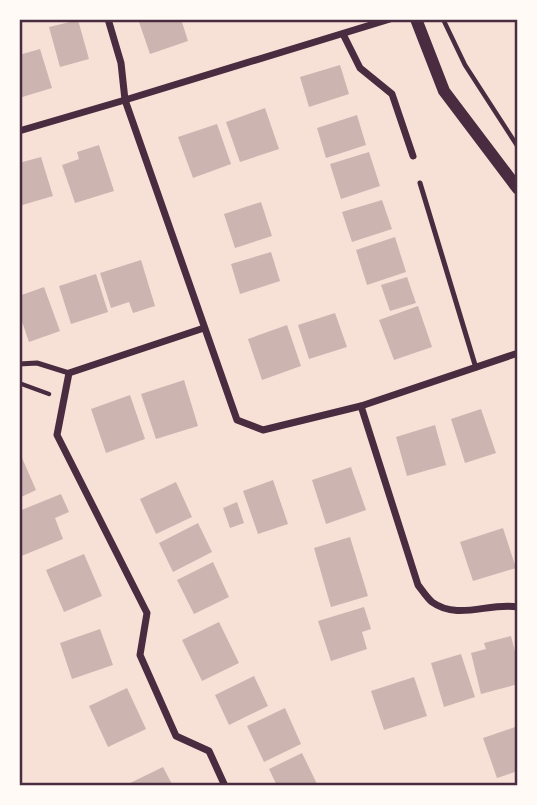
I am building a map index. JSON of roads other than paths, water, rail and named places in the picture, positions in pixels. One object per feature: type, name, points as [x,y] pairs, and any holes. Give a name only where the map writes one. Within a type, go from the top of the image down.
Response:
[{"type":"street","points":[[108,19],[121,63],[125,100],[237,420],[263,430],[361,406],[518,353]]},
{"type":"street","points":[[19,131],[390,19]]},
{"type":"street","points":[[416,19],[444,91],[513,174],[518,189]]},
{"type":"street","points":[[343,34],[360,68],[392,94],[413,156]]},
{"type":"street","points":[[204,328],[69,373],[57,435],[147,613],[140,655],[176,736],[209,751],[225,786]]},
{"type":"street","points":[[361,406],[418,585],[432,602],[456,612],[503,605],[518,607]]},
{"type":"lane","points":[[421,183],[476,368]]},
{"type":"lane","points":[[19,364],[37,363],[69,373]]}]
